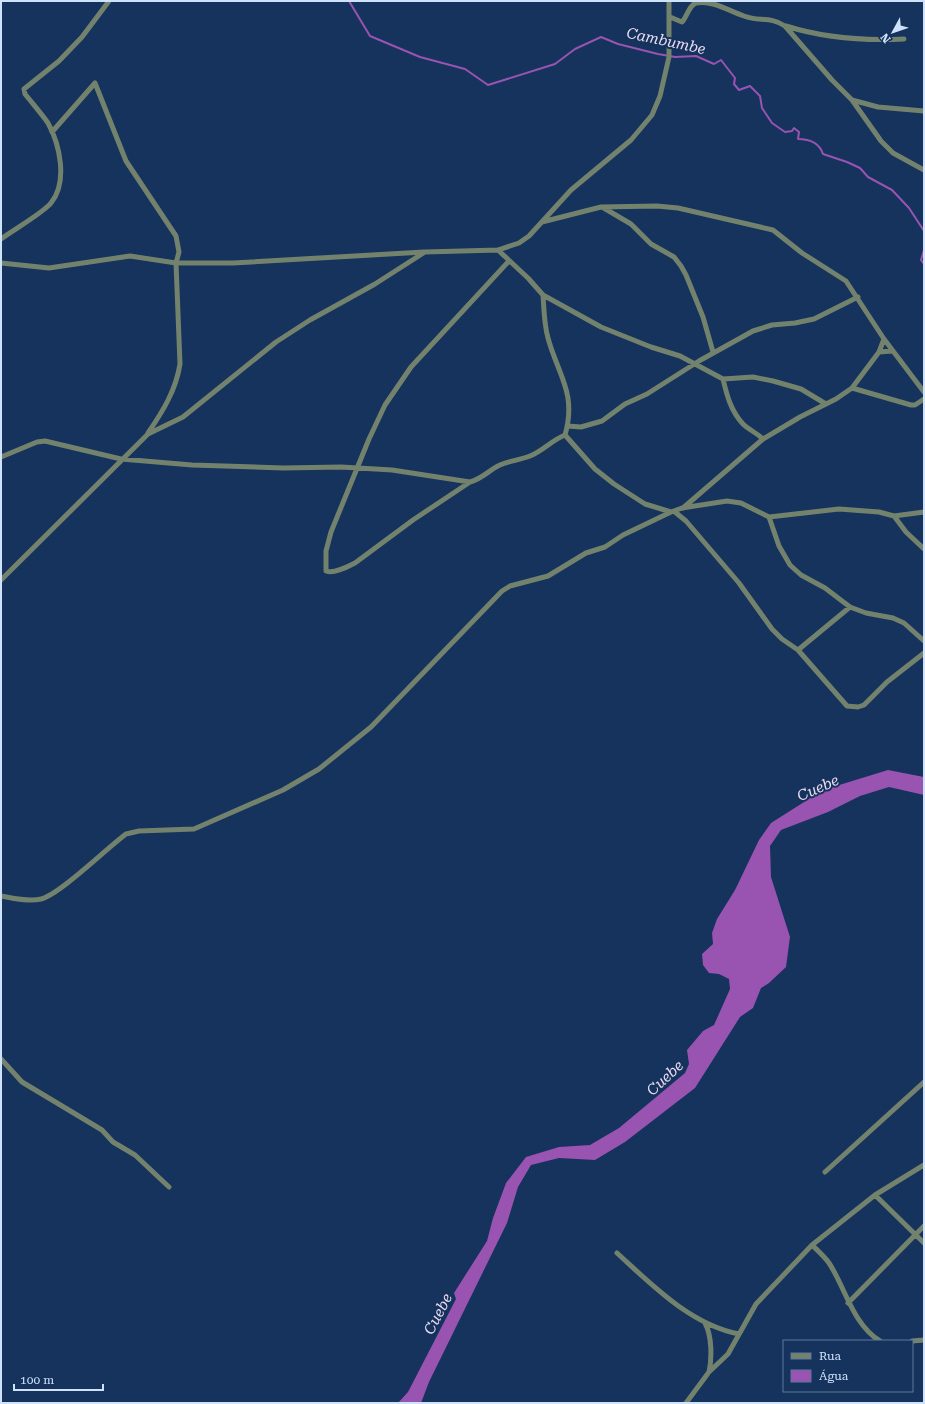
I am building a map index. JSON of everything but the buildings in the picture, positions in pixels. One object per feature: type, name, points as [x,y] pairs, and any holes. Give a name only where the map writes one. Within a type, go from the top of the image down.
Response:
[{"type":"street","points":[[1,239],[45,208],[55,198],[61,176],[61,164],[57,145],[52,132],[41,113],[25,94],[24,89],[59,61],[82,38],[109,1]]},
{"type":"street","points":[[1,263],[59,268],[108,258],[130,256],[176,263],[233,263],[425,252],[498,250],[519,243],[529,236],[571,190],[631,140],[652,115],[660,96],[669,57],[669,1]]},
{"type":"street","points":[[670,17],[682,22],[695,3],[706,2],[729,8],[743,16],[776,20],[785,26],[832,80],[852,100],[882,141],[893,153],[924,170]]},
{"type":"street","points":[[785,26],[811,33],[870,41],[904,39]]},
{"type":"street","points":[[1,580],[121,459],[148,434],[167,405],[178,379],[180,364],[176,263],[179,252],[176,236],[126,161],[96,84],[94,84],[52,132]]},
{"type":"street","points":[[852,100],[878,107],[924,111]]},
{"type":"street","points":[[541,223],[601,207],[657,206],[678,208],[773,230],[802,253],[846,281],[858,297],[892,351],[924,392]]},
{"type":"street","points":[[601,207],[631,224],[651,244],[674,257],[681,266],[703,317],[713,352]]},
{"type":"street","points":[[498,250],[543,295],[621,336],[680,356],[723,379],[753,377],[774,381],[801,389],[826,404]]},
{"type":"street","points":[[148,434],[183,416],[276,342],[310,320],[374,284],[425,252]]},
{"type":"street","points":[[509,261],[406,373],[385,405],[369,439],[331,532],[326,551],[325,570],[327,573],[346,568],[354,563],[413,520],[470,482],[476,480],[500,465],[531,456],[565,435],[568,426],[568,398],[564,378],[548,338],[543,295]]},
{"type":"street","points":[[568,426],[581,427],[602,422],[625,404],[647,394],[713,352],[753,331],[772,325],[795,323],[814,319],[858,297]]},
{"type":"street","points":[[682,508],[763,439],[852,388],[879,352],[884,339]]},
{"type":"street","points":[[879,352],[892,351]]},
{"type":"street","points":[[723,379],[728,400],[736,414],[743,424],[763,439]]},
{"type":"street","points":[[852,388],[911,405],[916,405],[924,399]]},
{"type":"street","points":[[565,435],[595,469],[614,484],[645,504],[673,512],[686,520],[734,578],[772,628],[782,639],[798,650],[847,706],[852,707],[864,705],[887,682],[924,653]]},
{"type":"street","points":[[1,457],[36,442],[45,441],[121,459],[199,466],[358,468],[392,470],[470,482]]},
{"type":"street","points":[[1,896],[22,899],[41,899],[56,891],[126,834],[139,831],[194,829],[283,790],[319,769],[371,727],[502,591],[510,586],[548,576],[586,553],[604,547],[623,535],[682,508],[727,501],[741,503],[769,517],[839,509],[879,512],[894,516],[924,512]]},
{"type":"street","points":[[894,516],[906,532],[924,549]]},
{"type":"street","points":[[769,517],[780,546],[790,565],[801,575],[825,588],[850,607],[866,613],[893,618],[904,623],[924,641]]},
{"type":"street","points":[[798,650],[850,607]]},
{"type":"street","points":[[1,1059],[22,1082],[102,1130],[113,1142],[135,1155],[169,1187]]},
{"type":"street","points":[[825,1172],[924,1082]]},
{"type":"street","points":[[686,1403],[709,1372],[728,1354],[756,1304],[812,1245],[875,1195],[924,1165]]},
{"type":"street","points":[[875,1195],[924,1243]]},
{"type":"street","points":[[848,1303],[924,1226]]},
{"type":"street","points":[[812,1245],[829,1264],[848,1303],[870,1333],[879,1340]]},
{"type":"street","points":[[617,1253],[652,1285],[705,1323],[727,1332],[739,1334]]},
{"type":"street","points":[[705,1323],[709,1333],[709,1372]]},
{"type":"street","points":[[913,1341],[924,1340]]},
{"type":"water","points":[[888,770],[924,777],[924,795],[889,787],[860,796],[828,812],[781,830],[770,846],[771,877],[790,937],[786,967],[769,983],[761,988],[753,1008],[740,1017],[695,1088],[625,1142],[595,1160],[559,1158],[531,1165],[518,1187],[507,1223],[429,1382],[421,1403],[398,1403],[408,1392],[456,1299],[454,1293],[487,1241],[493,1218],[506,1183],[526,1157],[559,1147],[590,1145],[619,1128],[685,1073],[689,1064],[687,1050],[703,1031],[714,1025],[730,989],[729,979],[719,974],[709,973],[703,965],[702,954],[713,944],[712,933],[717,919],[735,890],[759,840],[771,823],[823,790]]},
{"type":"waterway","name":"Cambumbe","points":[[349,1],[370,36],[420,57],[465,69],[488,85],[555,64],[575,49],[601,37],[618,44],[658,54],[675,57],[696,56],[714,64],[721,60],[735,78],[734,84],[739,90],[750,86],[760,96],[762,108],[772,123],[785,132],[792,131],[794,128],[799,132],[798,139],[813,142],[819,147],[823,154],[860,168],[868,177],[892,190],[909,208],[924,231]]},
{"type":"waterway","name":"Cambumbe","points":[[924,250],[921,260],[924,264]]},
{"type":"water label","name":"Cuebe","points":[[818,788]]},
{"type":"water label","name":"Cuebe","points":[[665,1078]]},
{"type":"water label","name":"Cuebe","points":[[438,1314]]}]
